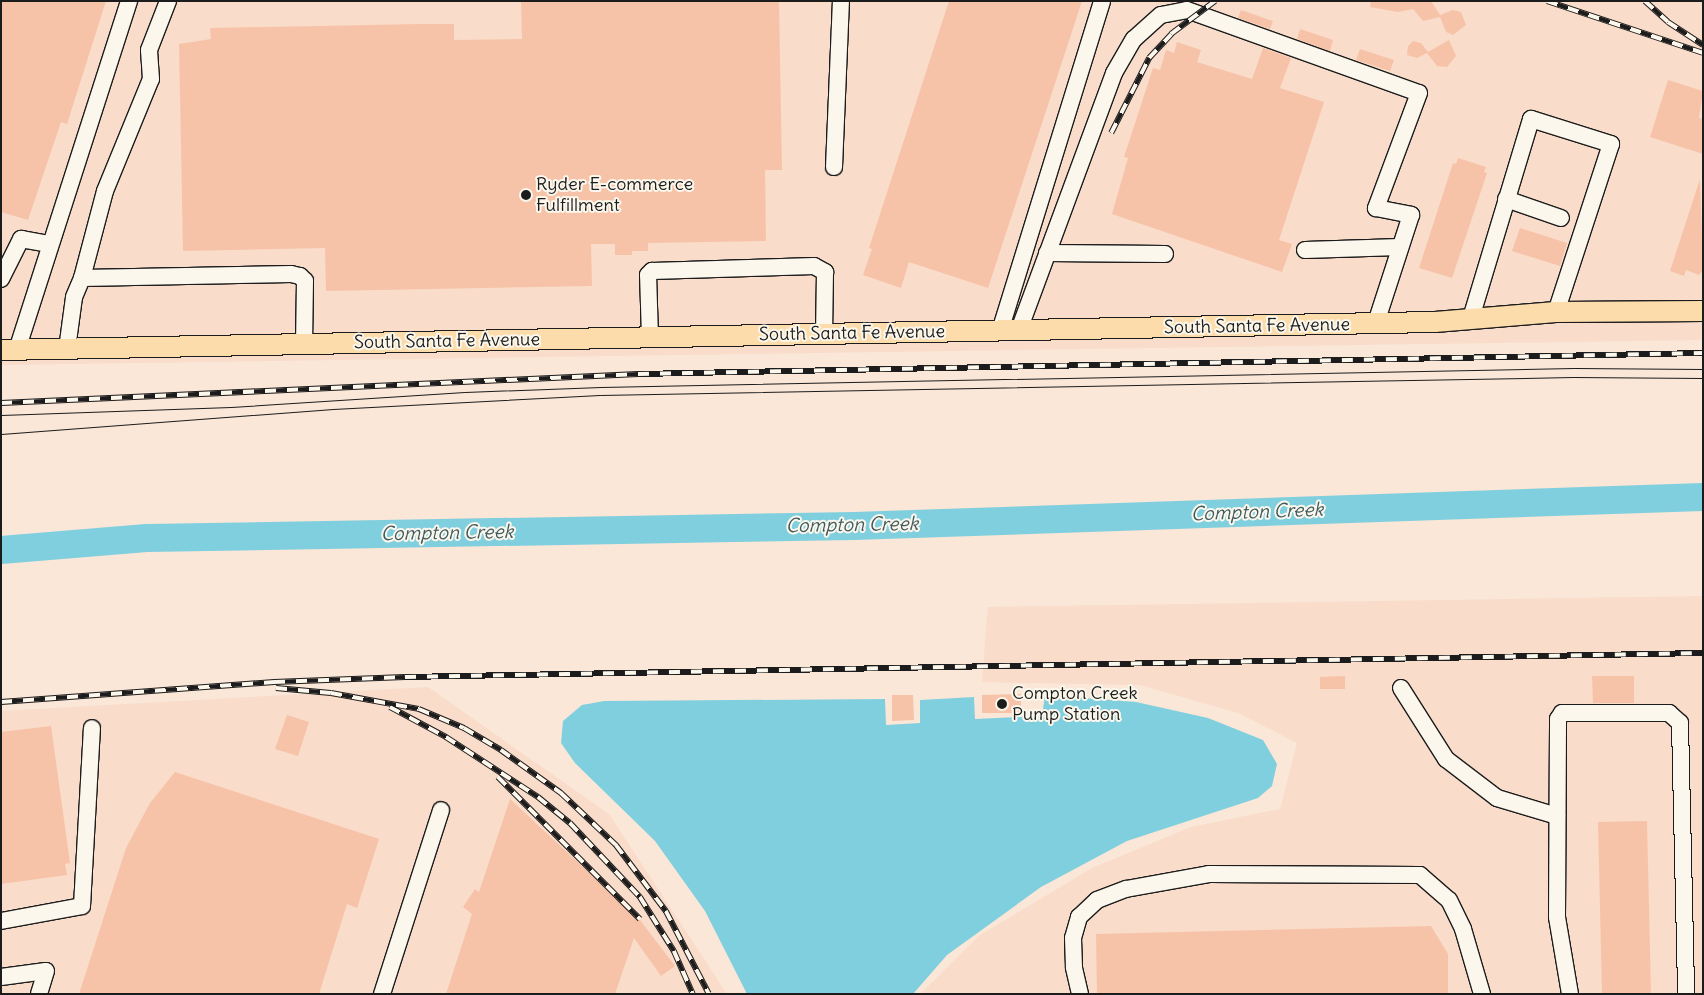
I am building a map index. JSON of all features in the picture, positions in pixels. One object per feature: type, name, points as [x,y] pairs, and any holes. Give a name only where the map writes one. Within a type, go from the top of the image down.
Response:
[{"type":"main road","name":"South Santa Fe Avenue","points":[[9,350],[1376,324],[1556,312],[1703,311]]},
{"type":"lane","points":[[9,350],[50,244],[129,1]]},
{"type":"lane","points":[[68,349],[74,297],[82,278],[105,190],[151,80],[149,50],[168,1]]},
{"type":"lane","points":[[834,166],[841,1]]},
{"type":"lane","points":[[1010,330],[1102,1]]},
{"type":"lane","points":[[1010,330],[1047,253],[1114,73],[1134,39],[1161,15],[1187,10],[1419,93],[1376,208],[1411,215],[1376,324]]},
{"type":"lane","points":[[1471,318],[1531,119],[1612,144],[1556,312]]},
{"type":"lane","points":[[1506,199],[1561,218]]},
{"type":"lane","points":[[1,279],[21,239],[50,244]]},
{"type":"lane","points":[[1305,250],[1400,248]]},
{"type":"lane","points":[[1047,253],[1165,254]]},
{"type":"lane","points":[[650,337],[648,275],[652,271],[814,266],[825,272],[824,334]]},
{"type":"lane","points":[[82,278],[290,274],[300,276],[305,281],[304,344]]},
{"type":"lane","points":[[1401,688],[1446,759],[1497,798],[1558,816]]},
{"type":"lane","points":[[1570,994],[1558,917],[1560,715],[1676,716],[1680,723],[1686,994]]},
{"type":"lane","points":[[1,921],[82,906],[92,728]]},
{"type":"lane","points":[[382,994],[441,810]]},
{"type":"lane","points":[[1080,994],[1074,966],[1073,938],[1079,918],[1096,900],[1126,889],[1218,874],[1420,875],[1449,900],[1463,929],[1482,994]]},
{"type":"lane","points":[[1,977],[46,971],[39,994]]},
{"type":"shaded area","points":[[1,1],[1703,1],[1703,340],[1,365]]},
{"type":"shaded area","points":[[1703,596],[1703,994],[920,994],[980,935],[1092,868],[1191,827],[1280,809],[1297,743],[1238,713],[1140,685],[982,682],[988,607]]},
{"type":"shaded area","points":[[428,687],[609,814],[727,994],[1,994],[1,711]]},
{"type":"water","points":[[1045,695],[1136,702],[1208,718],[1263,740],[1277,764],[1272,786],[1258,798],[1127,841],[1041,887],[947,955],[913,994],[747,994],[705,911],[655,841],[575,763],[561,743],[563,721],[582,705],[604,701],[885,699],[886,725],[920,723],[920,700],[974,697],[975,719],[1042,716]]},
{"type":"building","points":[[1,1],[106,1],[67,124],[61,122],[28,220],[1,212]]},
{"type":"building","points":[[521,1],[779,1],[782,170],[765,170],[766,241],[648,243],[648,251],[632,251],[632,255],[615,255],[615,244],[591,244],[592,286],[326,291],[325,248],[183,251],[179,44],[211,39],[210,28],[420,24],[454,24],[454,40],[522,39]]},
{"type":"building","points":[[949,1],[1082,1],[988,288],[909,262],[901,288],[863,275],[872,249],[869,248]]},
{"type":"building","points":[[1371,1],[1431,1],[1440,15],[1453,10],[1461,12],[1466,25],[1453,35],[1446,32],[1440,17],[1423,21],[1413,9],[1398,12],[1370,7]]},
{"type":"building","points":[[1241,10],[1273,21],[1270,29],[1238,18]]},
{"type":"building","points":[[1300,29],[1333,40],[1330,51],[1297,39]]},
{"type":"building","points":[[1449,40],[1456,56],[1447,67],[1437,66],[1427,53],[1417,58],[1407,55],[1408,46],[1413,41],[1421,43],[1428,52]]},
{"type":"building","points":[[1177,42],[1201,50],[1197,62],[1252,79],[1263,48],[1291,58],[1280,88],[1324,102],[1279,240],[1292,244],[1282,272],[1112,214],[1128,158],[1124,157],[1153,68],[1160,70],[1166,50],[1174,53]]},
{"type":"building","points":[[1360,49],[1394,60],[1390,71],[1356,60]]},
{"type":"building","points":[[1668,80],[1703,91],[1699,118],[1703,119],[1703,154],[1650,137]]},
{"type":"building","points":[[1458,158],[1486,167],[1484,172],[1487,173],[1452,278],[1419,268],[1453,163],[1456,164]]},
{"type":"building","points":[[1700,179],[1703,270],[1699,275],[1686,270],[1684,276],[1670,271]]},
{"type":"building","points":[[1520,228],[1567,243],[1560,266],[1512,251]]},
{"type":"building","points":[[1345,676],[1345,689],[1320,689],[1320,677]]},
{"type":"building","points":[[1592,676],[1634,676],[1634,703],[1593,703]]},
{"type":"building","name":"Compton Creek Pump Station","points":[[1021,694],[1021,713],[982,713],[982,695]]},
{"type":"building","points":[[892,695],[913,695],[914,720],[892,721]]},
{"type":"building","points":[[287,715],[309,722],[298,756],[275,749]]},
{"type":"building","points":[[51,726],[70,863],[65,864],[67,875],[1,884],[1,732]]},
{"type":"building","points":[[175,772],[379,839],[357,908],[347,904],[319,994],[79,994],[126,848],[150,803]]},
{"type":"building","points":[[510,799],[640,920],[675,966],[661,976],[634,938],[615,994],[446,994],[472,914],[463,907],[475,889],[479,892]]},
{"type":"building","points":[[1647,821],[1651,994],[1602,994],[1598,822]]},
{"type":"building","points":[[1431,926],[1448,954],[1448,994],[1097,994],[1096,934]]},
{"type":"waterway","name":"Compton Creek","points":[[1,550],[147,538],[854,526],[1703,497]]},
{"type":"tram line","points":[[1,415],[231,407],[465,392],[601,387],[1574,368],[1703,369]]},
{"type":"tram line","points":[[1,434],[333,409],[600,395],[1573,377],[1703,378]]},
{"type":"railway","points":[[1111,133],[1149,58],[1171,34],[1215,1]]},
{"type":"railway","points":[[1547,1],[1703,53]]},
{"type":"railway","points":[[1645,1],[1668,22],[1703,45]]},
{"type":"railway","points":[[1,403],[638,374],[1703,353]]},
{"type":"railway","points":[[1,702],[274,682],[405,677],[1703,653]]},
{"type":"railway","points":[[276,688],[331,693],[419,709],[464,728],[501,750],[561,793],[616,845],[666,911],[709,994]]},
{"type":"railway","points":[[390,707],[446,737],[538,797],[570,823],[640,897],[674,951],[693,994]]},
{"type":"railway","points":[[498,777],[640,919]]},
{"type":"place","name":"Ryder E-commerce Fulfillment","points":[[526,195]]},
{"type":"place","name":"Compton Creek Pump Station","points":[[1002,704]]}]
